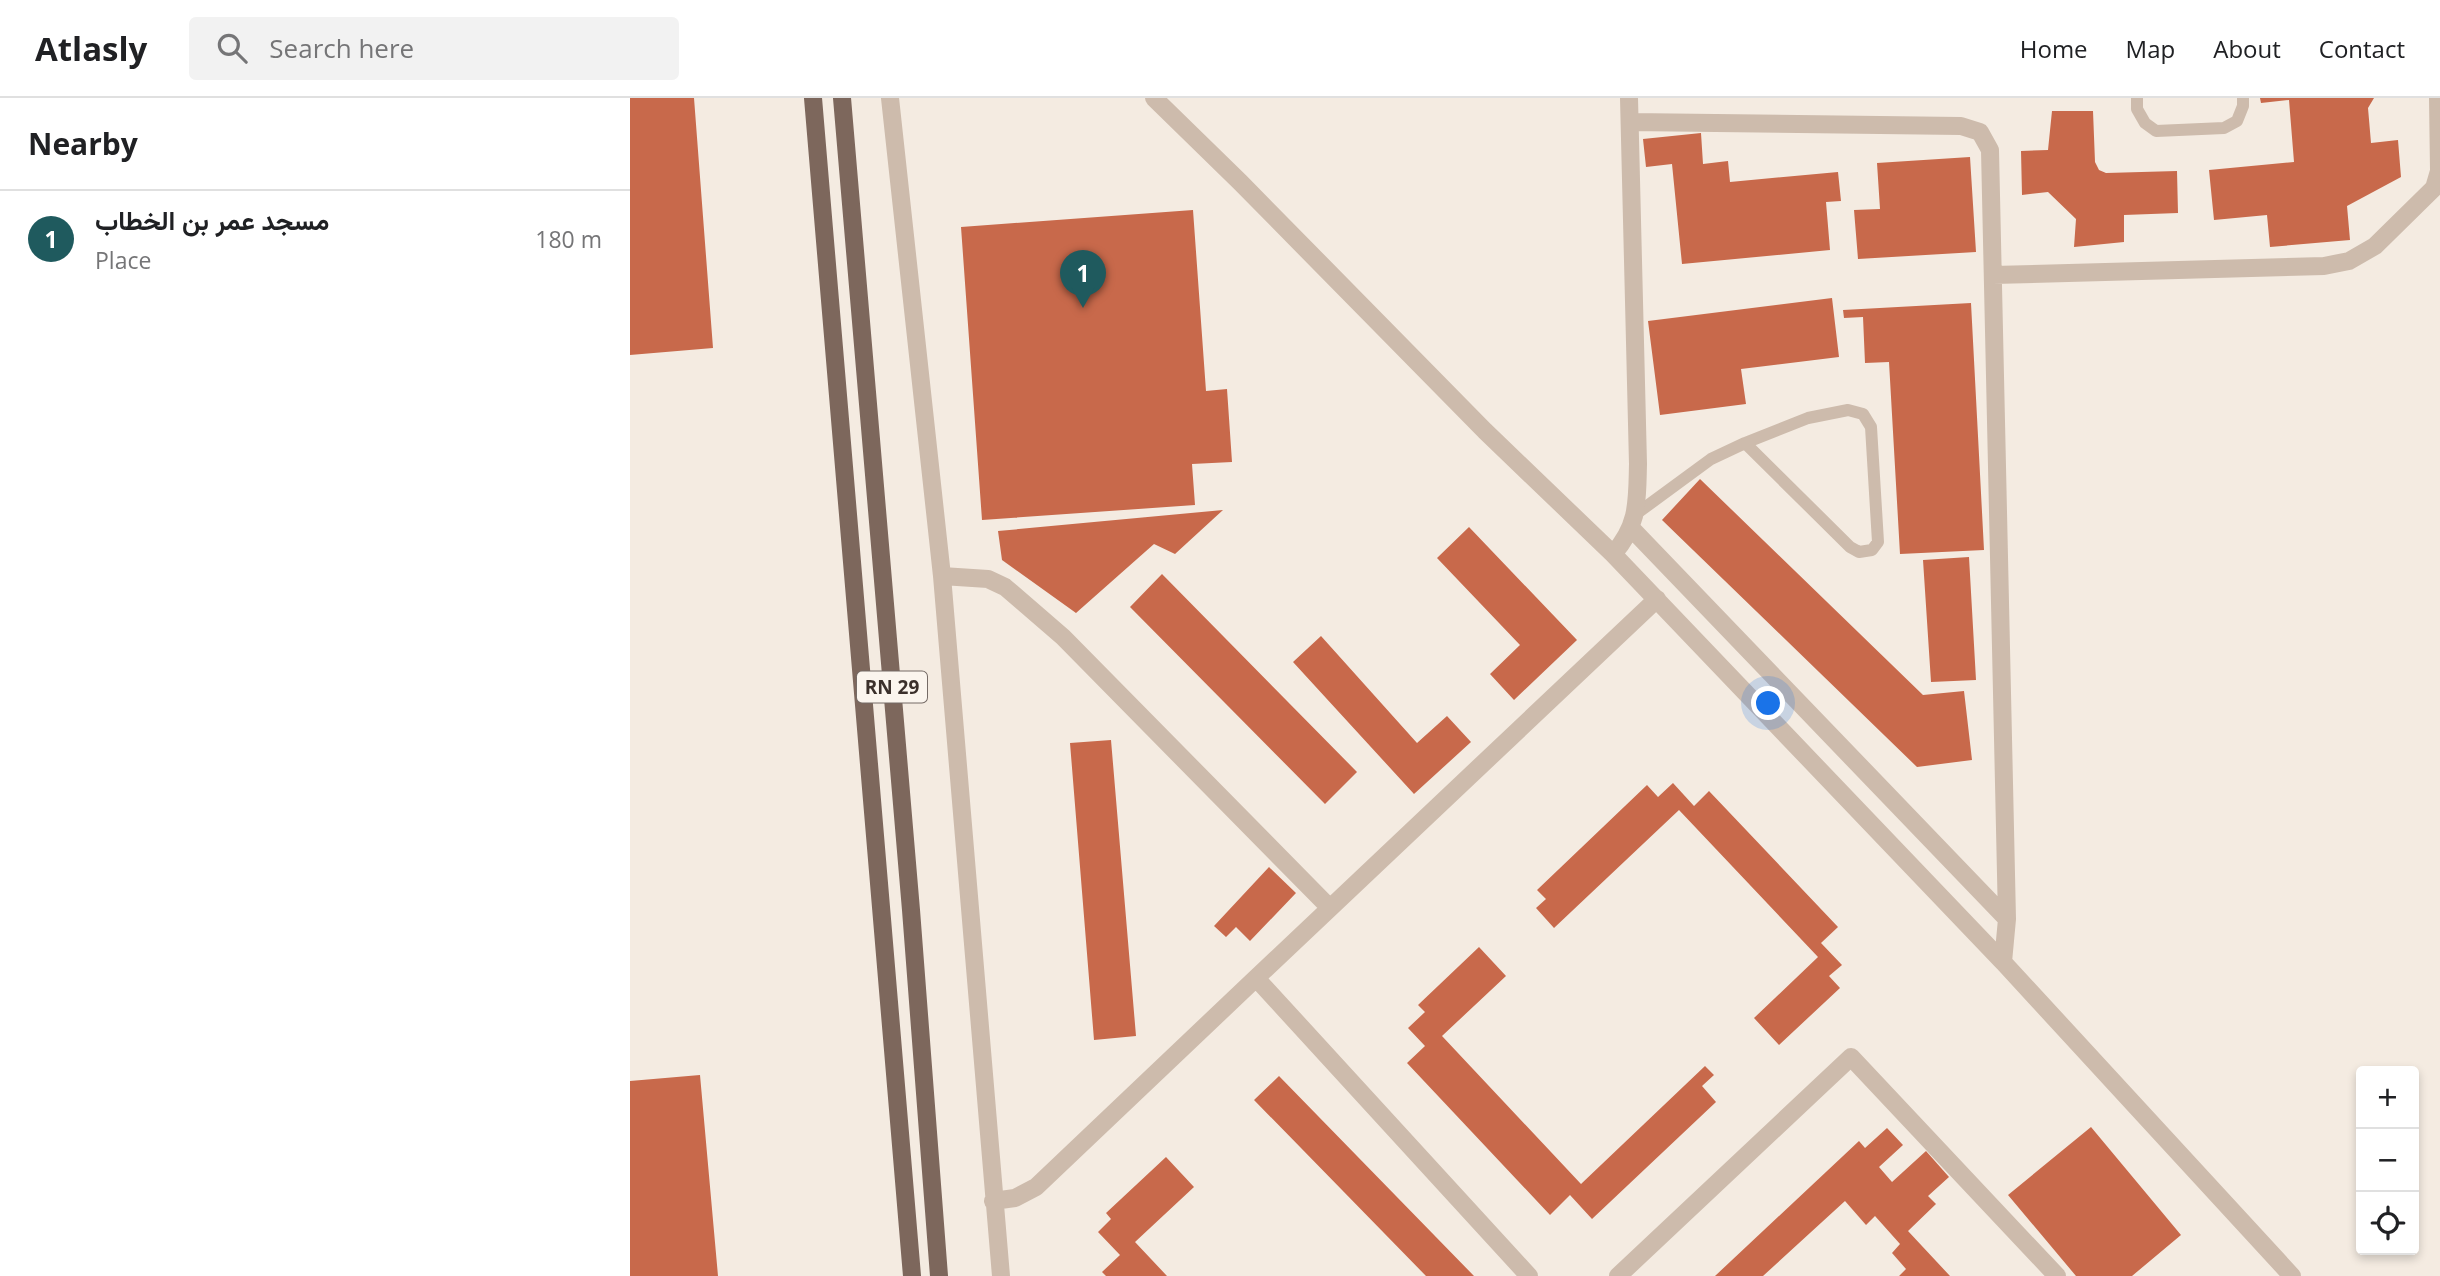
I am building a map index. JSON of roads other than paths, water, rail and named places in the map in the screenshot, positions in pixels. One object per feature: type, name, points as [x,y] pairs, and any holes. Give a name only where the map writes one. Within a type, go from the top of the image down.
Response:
[{"type":"main road","points":[[813,98],[912,1276]]},
{"type":"main road","name":"RN 29","points":[[842,98],[911,910],[939,1276]]},
{"type":"street","points":[[890,98],[942,576],[1001,1276]]},
{"type":"street","points":[[1154,98],[1485,431],[1657,599],[2003,962],[2292,1276]]},
{"type":"street","points":[[1613,554],[1623,543],[1634,521],[1638,451],[1629,98]]},
{"type":"street","points":[[1993,275],[2324,266],[2349,261],[2375,246],[2434,188],[2439,171],[2438,98]]},
{"type":"street","points":[[1630,122],[1961,126],[1980,132],[1990,150],[2007,919],[2003,962]]},
{"type":"street","points":[[1634,521],[2007,919]]},
{"type":"street","points":[[942,576],[988,579],[1005,587],[1063,637],[1331,908]]},
{"type":"street","points":[[993,1201],[1015,1198],[1036,1188],[1657,599]]},
{"type":"street","points":[[1256,978],[1529,1276]]},
{"type":"street","points":[[1618,1276],[1851,1056],[2057,1276]]},
{"type":"lane","points":[[2137,98],[2137,109],[2145,123],[2156,131],[2224,128],[2237,121],[2243,98]]},
{"type":"lane","points":[[1634,521],[1711,459],[1745,443],[1808,418],[1848,410],[1863,414],[1871,428],[1878,542],[1872,550],[1859,552],[1850,547],[1745,443]]},
{"type":"place","name":"مسجد عمر بن الخطاب","points":[[1083,308]]}]
